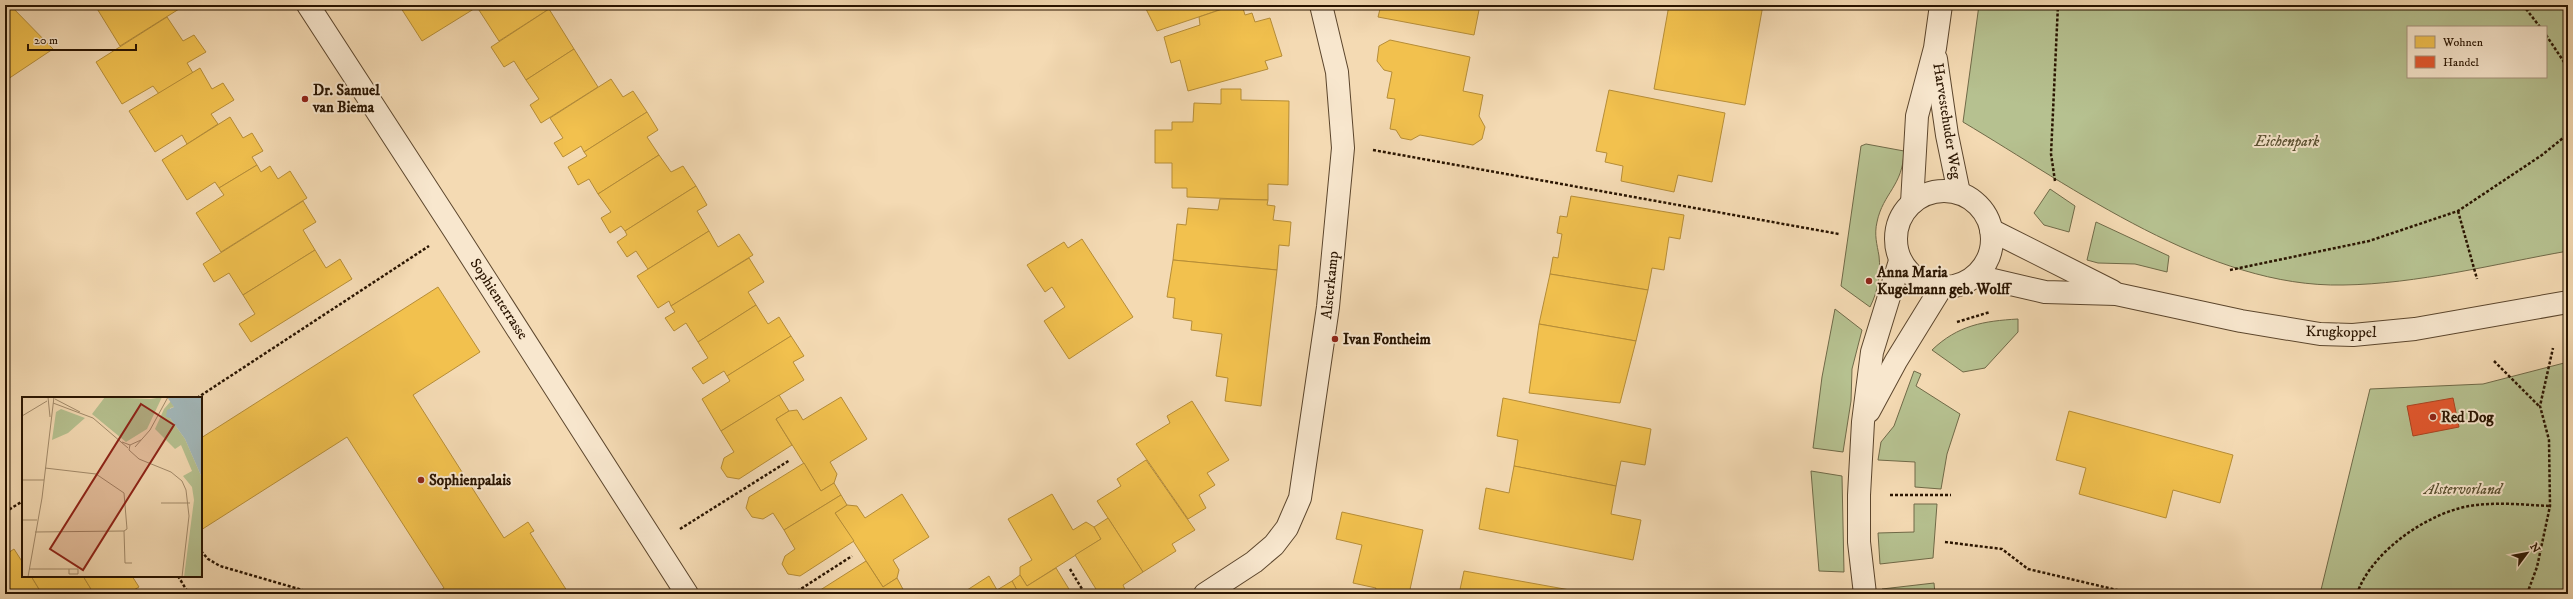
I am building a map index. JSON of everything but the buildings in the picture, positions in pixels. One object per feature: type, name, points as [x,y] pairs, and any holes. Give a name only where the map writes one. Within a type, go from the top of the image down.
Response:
[{"type":"street","name":"Sophienterrasse","points":[[308,5],[687,594]]},
{"type":"street","name":"Alsterkamp","points":[[1205,594],[1254,562],[1274,545],[1287,528],[1300,498],[1328,307],[1343,148],[1337,72],[1321,5]]},
{"type":"street","name":"Harvestehuder Weg","points":[[1912,203],[1917,116],[1935,48],[1941,5]]},
{"type":"street","name":"Harvestehuder Weg","points":[[1935,48],[1947,135],[1959,193]]},
{"type":"street","name":"Harvestehuder Weg","points":[[1865,594],[1859,542],[1859,495],[1863,422],[1872,352],[1900,261],[1895,236],[1898,224],[1912,203],[1934,192],[1959,193],[1980,208],[1991,230],[1992,243],[1989,255],[1976,276]]},
{"type":"street","name":"Krugkoppel","points":[[1991,230],[2116,294]]},
{"type":"street","points":[[1900,261],[1917,280],[1940,288],[1965,283],[1976,276]]},
{"type":"street","name":"Krugkoppel","points":[[1976,276],[2045,292],[2116,294],[2289,330],[2346,334],[2415,329],[2568,302]]},
{"type":"street","name":"Harvestehuder Weg","points":[[1863,422],[1896,361],[1940,288]]},
{"type":"path","points":[[2055,182],[2051,154],[2058,5]]},
{"type":"path","points":[[2523,5],[2539,26]]},
{"type":"path","points":[[2547,36],[2568,68]]},
{"type":"path","points":[[2230,270],[2369,241],[2458,211],[2542,155],[2568,134]]},
{"type":"path","points":[[1365,148],[1839,234]]},
{"type":"path","points":[[2458,211],[2477,279]]},
{"type":"path","points":[[199,397],[454,230]]},
{"type":"path","points":[[1956,323],[1962,319],[1992,312]]},
{"type":"path","points":[[2526,594],[2537,567],[2550,506],[2549,440],[2540,406],[2553,348]]},
{"type":"path","points":[[2494,361],[2540,406]]},
{"type":"path","points":[[678,530],[790,460]]},
{"type":"path","points":[[1859,495],[1951,495]]},
{"type":"path","points":[[5,512],[22,502]]},
{"type":"path","points":[[2357,594],[2362,578],[2374,561],[2408,534],[2433,519],[2455,509],[2477,505],[2550,506]]},
{"type":"path","points":[[1945,542],[2002,549],[2028,569],[2134,594]]},
{"type":"path","points":[[202,552],[208,559],[220,566],[316,594]]},
{"type":"path","points":[[793,594],[852,556]]},
{"type":"path","points":[[1070,569],[1085,594]]},
{"type":"path","points":[[179,577],[189,594]]},
{"type":"path","points":[[180,594],[186,590]]},
{"type":"green space","name":"Eichenpark","points":[[1979,5],[2568,5],[2568,251],[2399,281],[2343,285],[2293,282],[2243,270],[2193,252],[2144,229],[2050,176],[1963,122]]},
{"type":"green space","points":[[1866,144],[1904,151],[1903,163],[1897,181],[1880,212],[1877,222],[1876,235],[1880,269],[1877,289],[1870,307],[1841,286],[1861,146]]},
{"type":"green space","points":[[2050,189],[2075,206],[2069,232],[2044,225],[2034,213]]},
{"type":"green space","points":[[2096,222],[2169,256],[2167,272],[2135,264],[2098,263],[2087,260]]},
{"type":"green space","points":[[1835,309],[1862,330],[1852,369],[1851,401],[1843,452],[1813,448],[1822,377]]},
{"type":"green space","points":[[2018,319],[2018,332],[1985,368],[1963,372],[1932,350],[1952,335],[1972,326],[1994,321]]},
{"type":"green space","name":"Alstervorland","points":[[2568,362],[2568,594],[2320,594],[2370,389],[2483,384]]},
{"type":"green space","points":[[1914,371],[1921,374],[1916,386],[1960,414],[1947,454],[1941,489],[1915,487],[1915,462],[1878,460],[1881,442],[1894,426]]},
{"type":"green space","points":[[1811,471],[1842,476],[1844,572],[1819,571]]},
{"type":"green space","points":[[1914,504],[1937,504],[1933,558],[1880,564],[1878,533],[1914,532]]},
{"type":"green space","points":[[1934,583],[1935,594],[1883,594],[1882,589]]},
{"type":"place","name":"Dr. Samuel van Biema","points":[[305,99]]},
{"type":"place","name":"Anna Maria Kugelmann geb. Wolff","points":[[1869,281]]},
{"type":"place","name":"Ivan Fontheim","points":[[1335,339]]},
{"type":"place","name":"Red Dog","points":[[2433,417]]},
{"type":"place","name":"Sophienpalais","points":[[421,480]]}]
